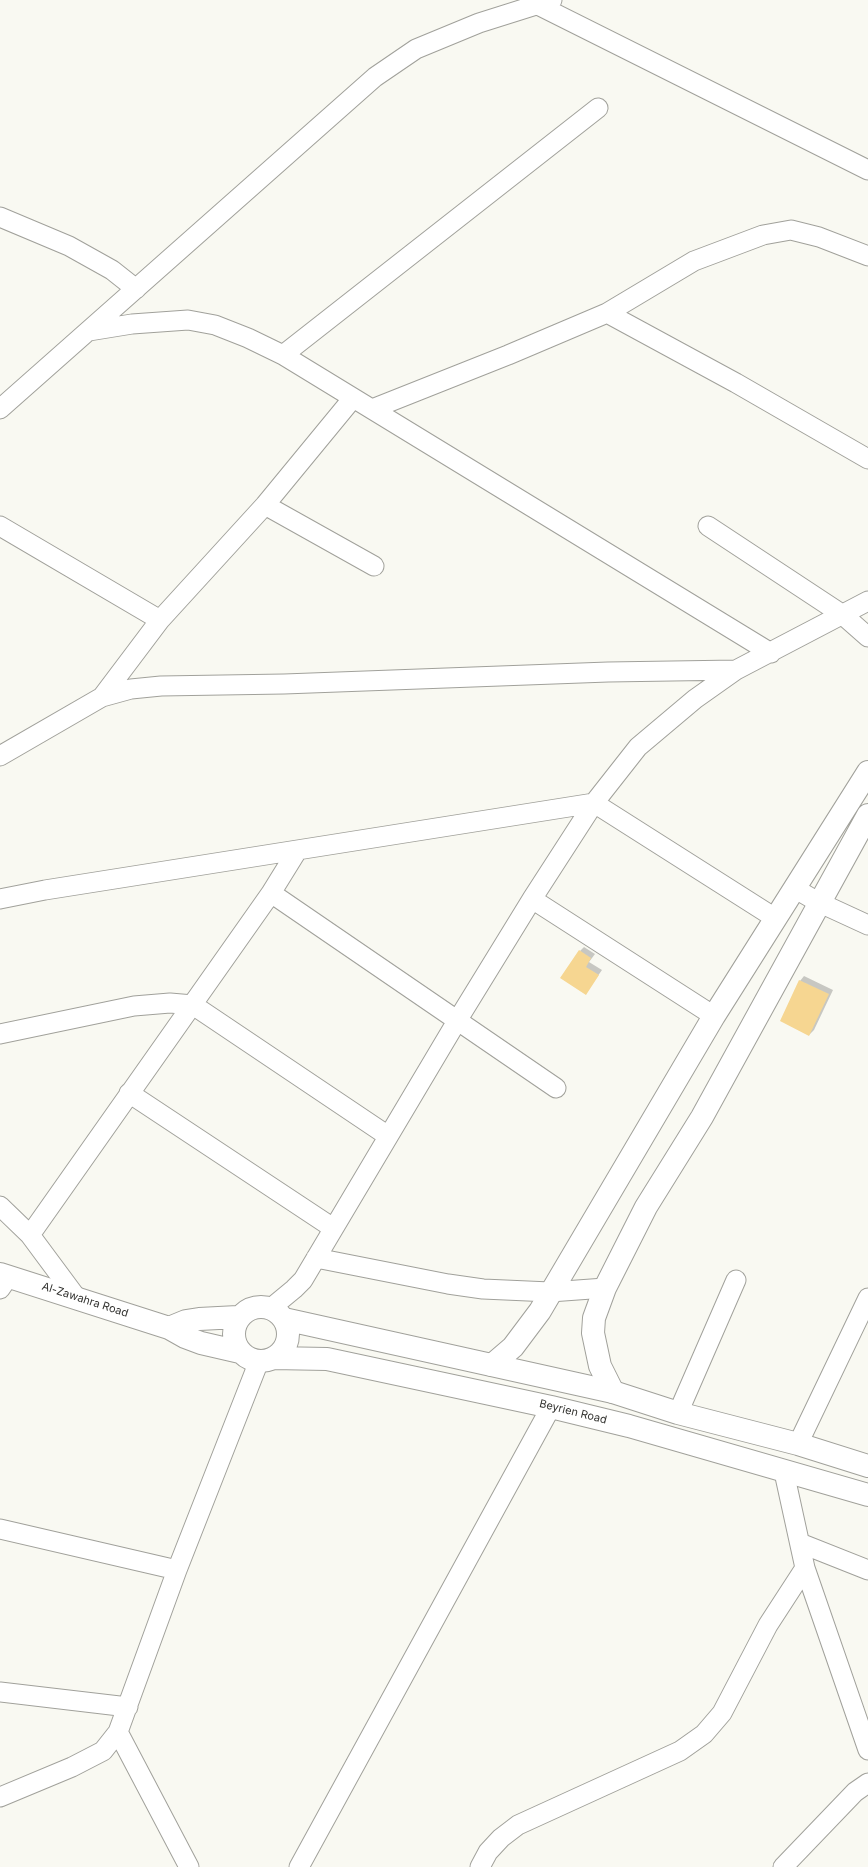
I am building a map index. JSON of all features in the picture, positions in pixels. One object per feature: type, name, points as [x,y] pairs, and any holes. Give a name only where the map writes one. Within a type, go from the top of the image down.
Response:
[{"type":"main road","points":[[492,1365],[513,1347],[540,1311],[714,1016],[868,772]]},
{"type":"main road","points":[[613,1392],[600,1366],[593,1333],[594,1318],[605,1288],[646,1207],[702,1117],[818,902],[868,815]]},
{"type":"main road","name":"Al-Zawahra Road","points":[[3,1280],[76,1297],[169,1328],[185,1337],[201,1343],[257,1357]]},
{"type":"main road","points":[[278,1314],[287,1326],[287,1341],[284,1348],[257,1357],[234,1338],[235,1324],[238,1317],[253,1307],[263,1306],[278,1314],[613,1392],[678,1413],[798,1444],[868,1466]]},
{"type":"main road","points":[[169,1328],[186,1321],[238,1317]]},
{"type":"main road","name":"Beyrien Road","points":[[257,1357],[327,1358],[551,1407],[629,1426],[868,1496]]},
{"type":"street","points":[[0,409],[359,90],[388,68],[416,48],[479,23],[545,3],[868,170]]},
{"type":"street","points":[[283,356],[598,108]]},
{"type":"street","points":[[0,217],[75,249],[112,270],[136,289]]},
{"type":"street","points":[[372,409],[508,355],[607,313],[694,261],[763,235],[791,230],[819,237],[868,256]]},
{"type":"street","points":[[607,313],[736,383],[868,459]]},
{"type":"street","points":[[89,331],[132,324],[188,320],[222,328],[248,338],[283,356],[372,409],[772,653]]},
{"type":"street","points":[[102,697],[160,620],[265,505],[353,398]]},
{"type":"street","points":[[265,505],[374,566]]},
{"type":"street","points":[[0,526],[160,620]]},
{"type":"street","points":[[708,526],[843,615],[868,637]]},
{"type":"street","points":[[278,1314],[316,1258],[457,1021],[532,900],[594,803],[638,747],[695,699],[736,670],[772,653],[868,601]]},
{"type":"street","points":[[0,756],[102,697],[131,689],[161,686],[284,684],[600,672],[736,670]]},
{"type":"street","points":[[0,899],[53,889],[594,803],[775,918]]},
{"type":"street","points":[[30,1235],[271,893],[297,851]]},
{"type":"street","points":[[794,888],[818,902],[868,925]]},
{"type":"street","points":[[271,893],[556,1088]]},
{"type":"street","points":[[532,900],[714,1016]]},
{"type":"street","points":[[0,1034],[134,1006],[170,1003],[193,1005],[388,1136]]},
{"type":"street","points":[[129,1093],[334,1228]]},
{"type":"street","points":[[0,1206],[30,1235],[76,1297]]},
{"type":"street","points":[[316,1258],[448,1284],[483,1289],[550,1292],[605,1288]]},
{"type":"street","points":[[678,1413],[736,1280]]},
{"type":"street","points":[[798,1444],[868,1298]]},
{"type":"street","points":[[0,1797],[72,1768],[102,1751],[118,1732],[257,1357]]},
{"type":"street","points":[[299,1867],[551,1407]]},
{"type":"street","points":[[784,1472],[805,1568],[868,1750]]},
{"type":"street","points":[[0,1529],[177,1570]]},
{"type":"street","points":[[800,1543],[868,1570]]},
{"type":"street","points":[[480,1867],[488,1852],[501,1838],[518,1825],[680,1750],[704,1734],[722,1713],[768,1625],[805,1568]]},
{"type":"street","points":[[0,1692],[128,1707]]},
{"type":"street","points":[[118,1732],[189,1867]]},
{"type":"street","points":[[783,1867],[854,1792],[868,1783]]},
{"type":"building","points":[[579,950],[591,958],[586,967],[599,975],[586,995],[560,978]]},
{"type":"building","points":[[799,980],[829,994],[809,1036],[780,1021]]}]
